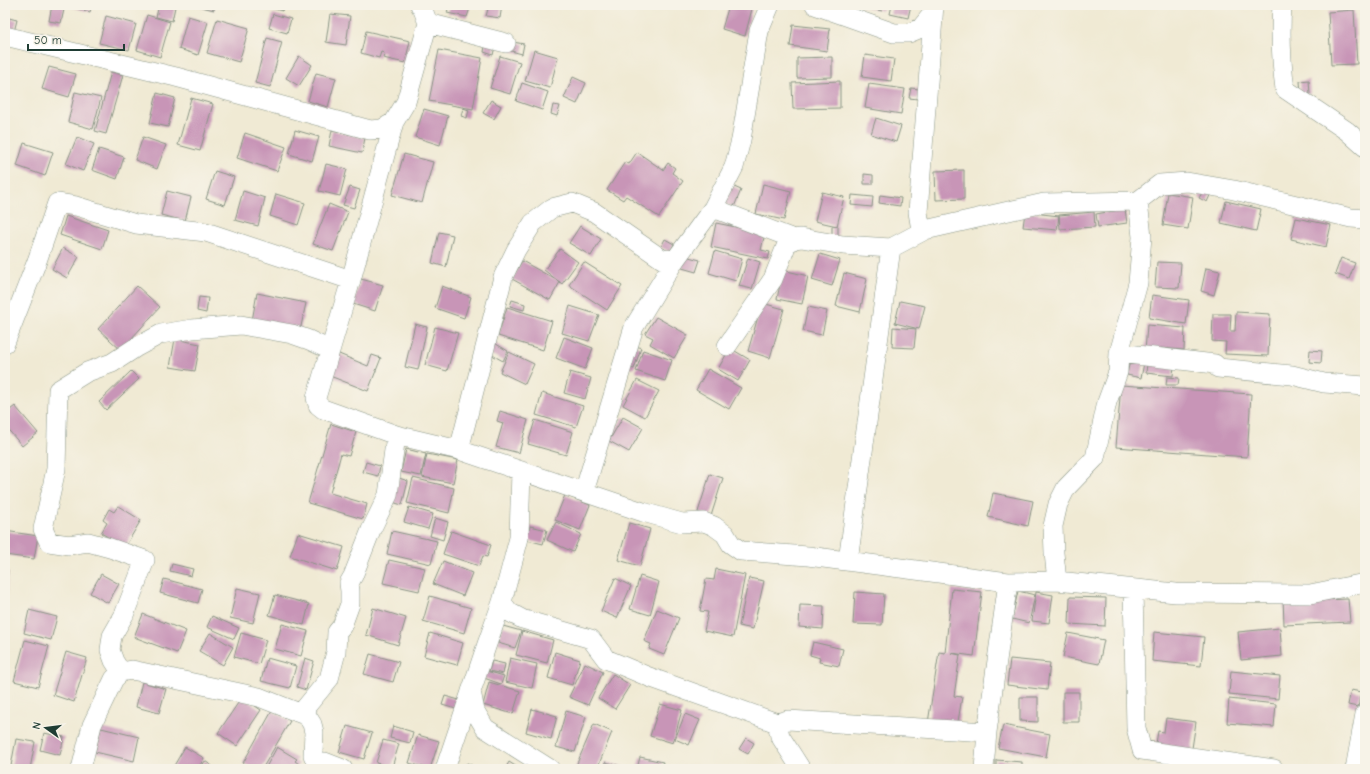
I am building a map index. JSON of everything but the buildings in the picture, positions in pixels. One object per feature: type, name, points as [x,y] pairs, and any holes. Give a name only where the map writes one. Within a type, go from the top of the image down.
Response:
[{"type":"street","points":[[420,5],[428,23],[406,102],[394,122],[351,280],[316,398],[318,406],[323,410],[396,435],[459,450],[643,512],[682,523],[704,522],[714,526],[725,534],[731,544],[741,551],[808,556],[1008,582],[1056,581],[1176,593],[1310,594],[1365,583]]},
{"type":"street","points":[[582,491],[587,482],[634,327],[675,260],[713,208],[734,167],[759,31],[770,5]]},
{"type":"street","points":[[815,5],[894,33],[909,33],[921,28],[934,9]]},
{"type":"street","points":[[1282,5],[1281,60],[1285,89],[1347,131],[1365,147]]},
{"type":"street","points":[[925,230],[920,224],[918,212],[934,9]]},
{"type":"street","points":[[428,23],[506,43]]},
{"type":"street","points":[[5,36],[176,77],[370,130],[382,129],[394,122]]},
{"type":"street","points":[[726,346],[773,279],[787,244],[794,239],[801,238],[843,245],[891,248],[925,230],[1044,203],[1138,201],[1160,184],[1187,182],[1234,190],[1351,218],[1365,219]]},
{"type":"street","points":[[1056,581],[1054,526],[1058,504],[1066,488],[1095,458],[1107,402],[1118,372],[1119,353],[1138,283],[1142,237],[1138,201]]},
{"type":"street","points":[[5,343],[37,261],[57,203],[76,206],[136,224],[206,232],[351,280]]},
{"type":"street","points":[[459,450],[503,277],[516,250],[533,223],[552,208],[572,203],[594,212],[662,259],[675,260]]},
{"type":"street","points":[[713,208],[794,239]]},
{"type":"street","points":[[848,562],[891,248]]},
{"type":"street","points":[[121,672],[114,661],[110,650],[112,636],[124,615],[145,560],[88,542],[69,545],[49,542],[43,529],[56,469],[58,390],[87,372],[112,363],[135,348],[162,334],[184,330],[241,325],[292,334],[330,350]]},
{"type":"street","points":[[1119,353],[1215,364],[1218,368],[1292,375],[1324,383],[1365,386]]},
{"type":"street","points":[[300,713],[329,679],[336,652],[337,632],[342,626],[350,604],[349,583],[371,530],[388,495],[396,435]]},
{"type":"street","points":[[445,769],[502,602],[519,538],[521,471]]},
{"type":"street","points":[[984,769],[987,732],[1008,582]]},
{"type":"street","points":[[1133,589],[1136,728],[1142,750],[1274,769]]},
{"type":"street","points":[[502,602],[509,612],[522,619],[591,640],[606,659],[649,677],[777,723],[788,720],[987,732]]},
{"type":"street","points":[[81,769],[92,726],[114,679],[121,672],[132,670],[259,697],[307,716],[312,724],[314,732],[313,754],[316,762],[325,762],[343,769]]},
{"type":"street","points":[[471,691],[475,711],[485,728],[550,769]]},
{"type":"street","points":[[1355,769],[1365,714]]},
{"type":"street","points":[[777,723],[780,736],[801,769]]}]
